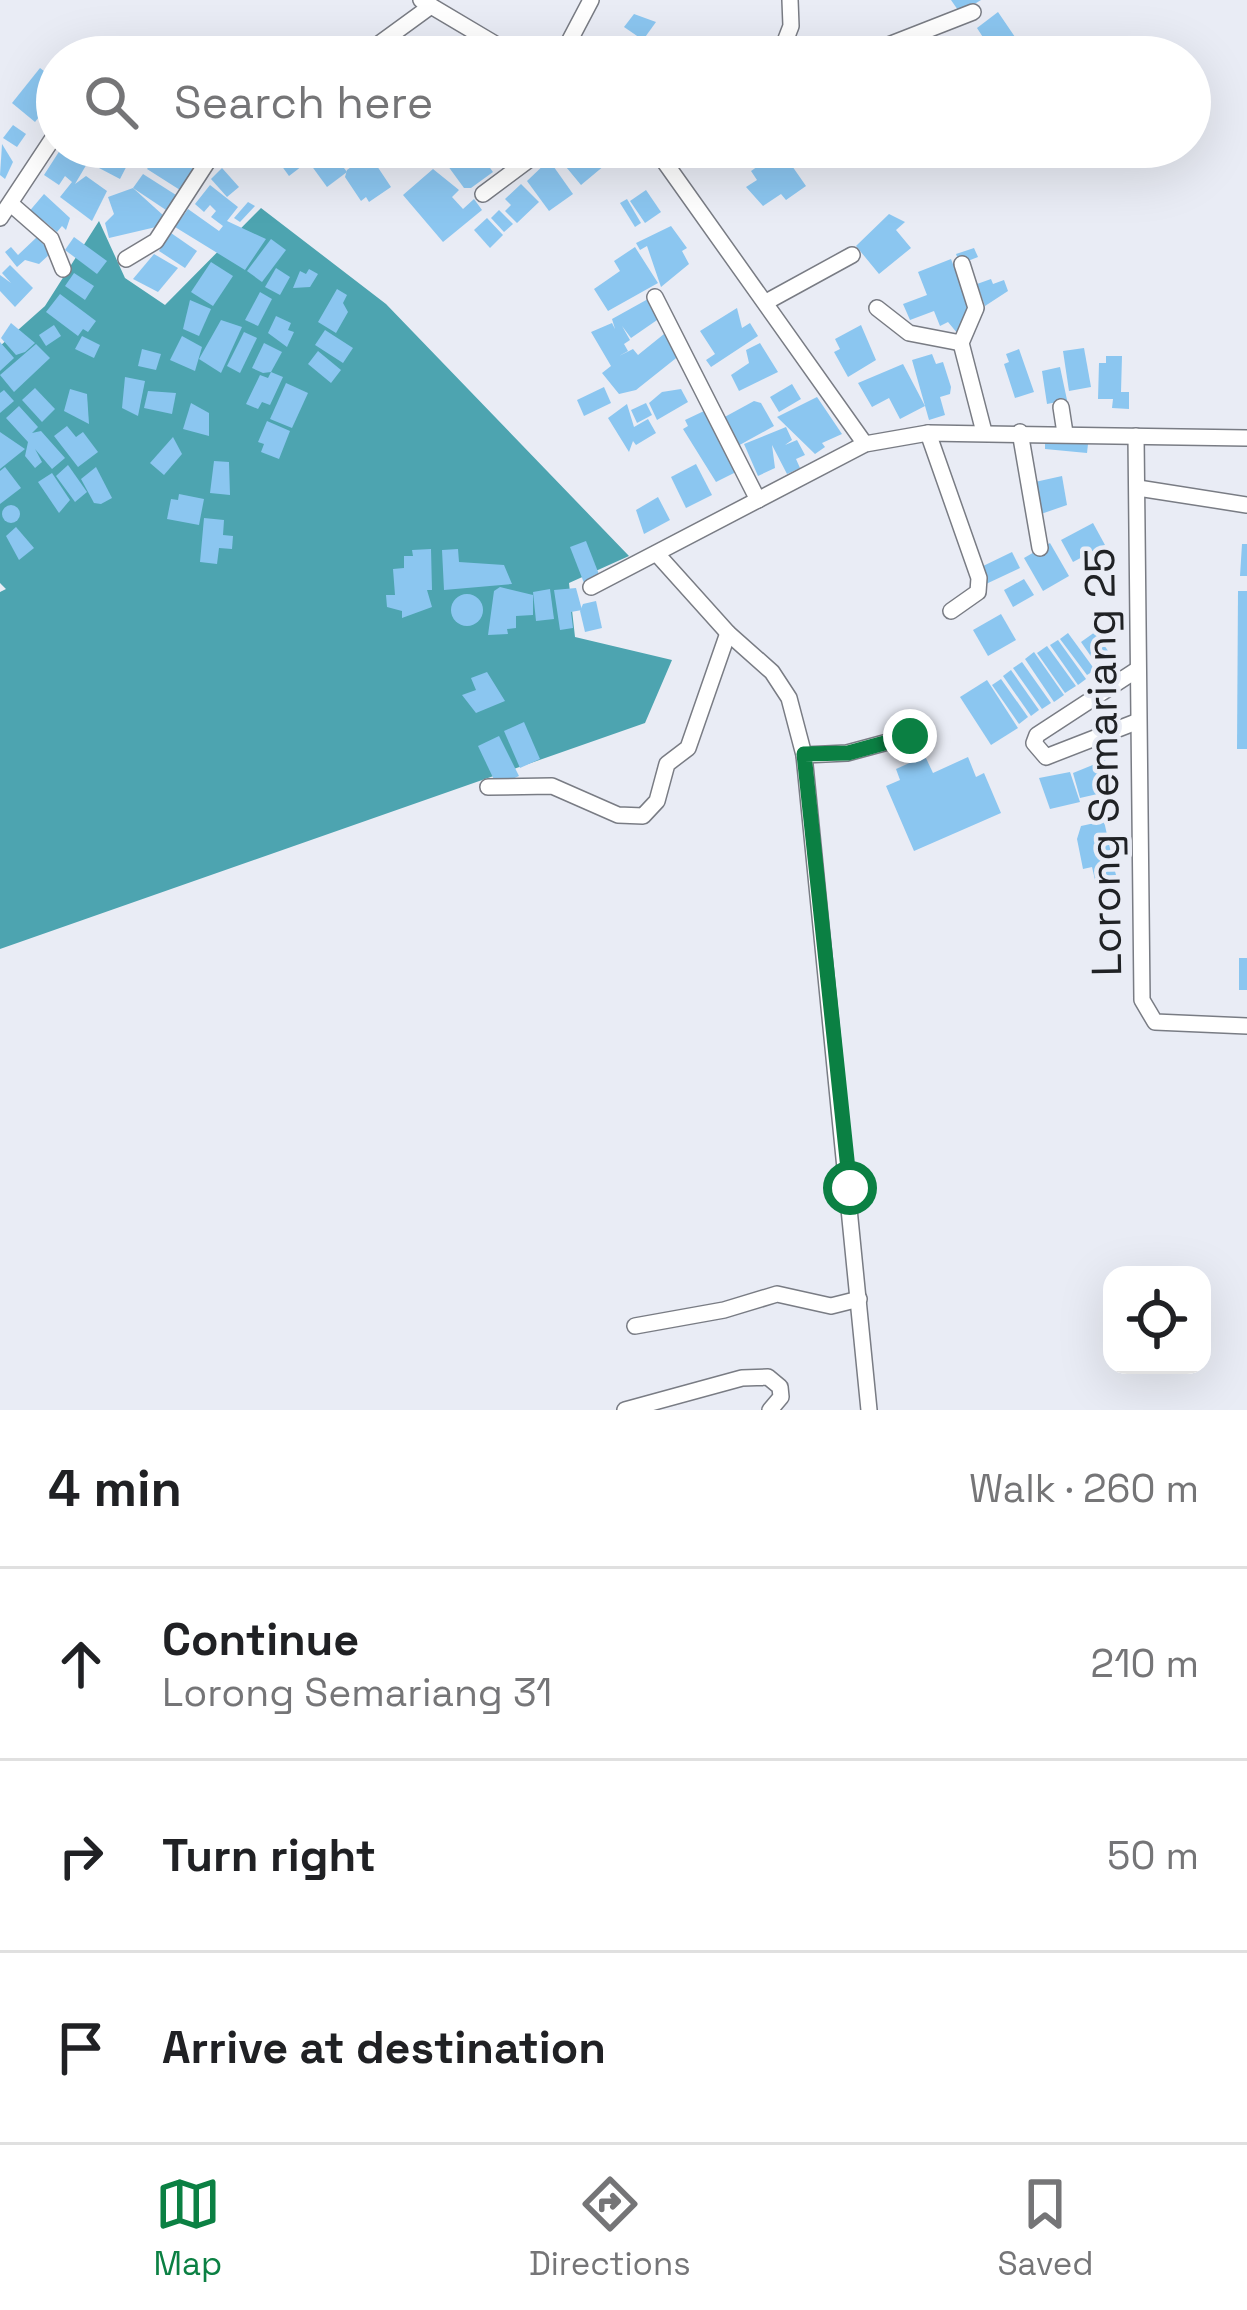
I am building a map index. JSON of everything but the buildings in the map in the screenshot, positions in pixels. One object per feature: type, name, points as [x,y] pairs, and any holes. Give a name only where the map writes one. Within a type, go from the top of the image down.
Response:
[{"type":"street","points":[[572,36],[591,0]]},
{"type":"street","points":[[785,36],[790,0]]},
{"type":"street","points":[[386,36],[426,3],[482,36]]},
{"type":"street","points":[[911,36],[974,11]]},
{"type":"street","points":[[36,165],[6,211],[52,239],[63,269]]},
{"type":"street","points":[[127,259],[156,241],[203,168]]},
{"type":"street","points":[[483,194],[518,168]]},
{"type":"street","points":[[669,168],[865,444]]},
{"type":"street","points":[[768,302],[852,255]]},
{"type":"street","points":[[962,263],[976,308],[962,343],[984,432]]},
{"type":"street","points":[[655,297],[758,500]]},
{"type":"street","points":[[877,308],[909,333],[962,343]]},
{"type":"street","points":[[1061,407],[1065,434]]},
{"type":"street","points":[[591,586],[865,444],[928,433],[984,432],[1247,438]]},
{"type":"street","points":[[1020,432],[1040,548]]},
{"type":"street","points":[[928,433],[980,578],[978,592],[951,611]]},
{"type":"street","name":"Lorong Semariang 25","points":[[1136,436],[1135,671],[1146,1015],[1154,1022],[1247,1026]]},
{"type":"street","points":[[1138,488],[1247,505]]},
{"type":"street","points":[[657,554],[728,633],[772,672],[789,698],[804,754],[868,1410]]},
{"type":"street","points":[[488,787],[551,786],[618,815],[643,816],[657,801],[667,764],[688,748],[728,633]]},
{"type":"street","points":[[1135,671],[1037,735],[1034,742],[1046,757],[1136,722]]},
{"type":"street","points":[[804,754],[848,753],[910,736]]},
{"type":"street","points":[[635,1326],[724,1310],[777,1294],[831,1306],[859,1299]]},
{"type":"street","points":[[625,1410],[742,1378],[768,1377],[780,1387],[781,1397],[770,1410]]},
{"type":"water","points":[[261,208],[386,304],[629,556],[569,583],[575,637],[672,660],[645,723],[0,949],[0,592],[6,589],[0,583],[0,346],[45,306],[99,221],[125,278],[165,305]]},
{"type":"route","points":[[850,1188],[804,754],[848,753],[910,736]]}]
